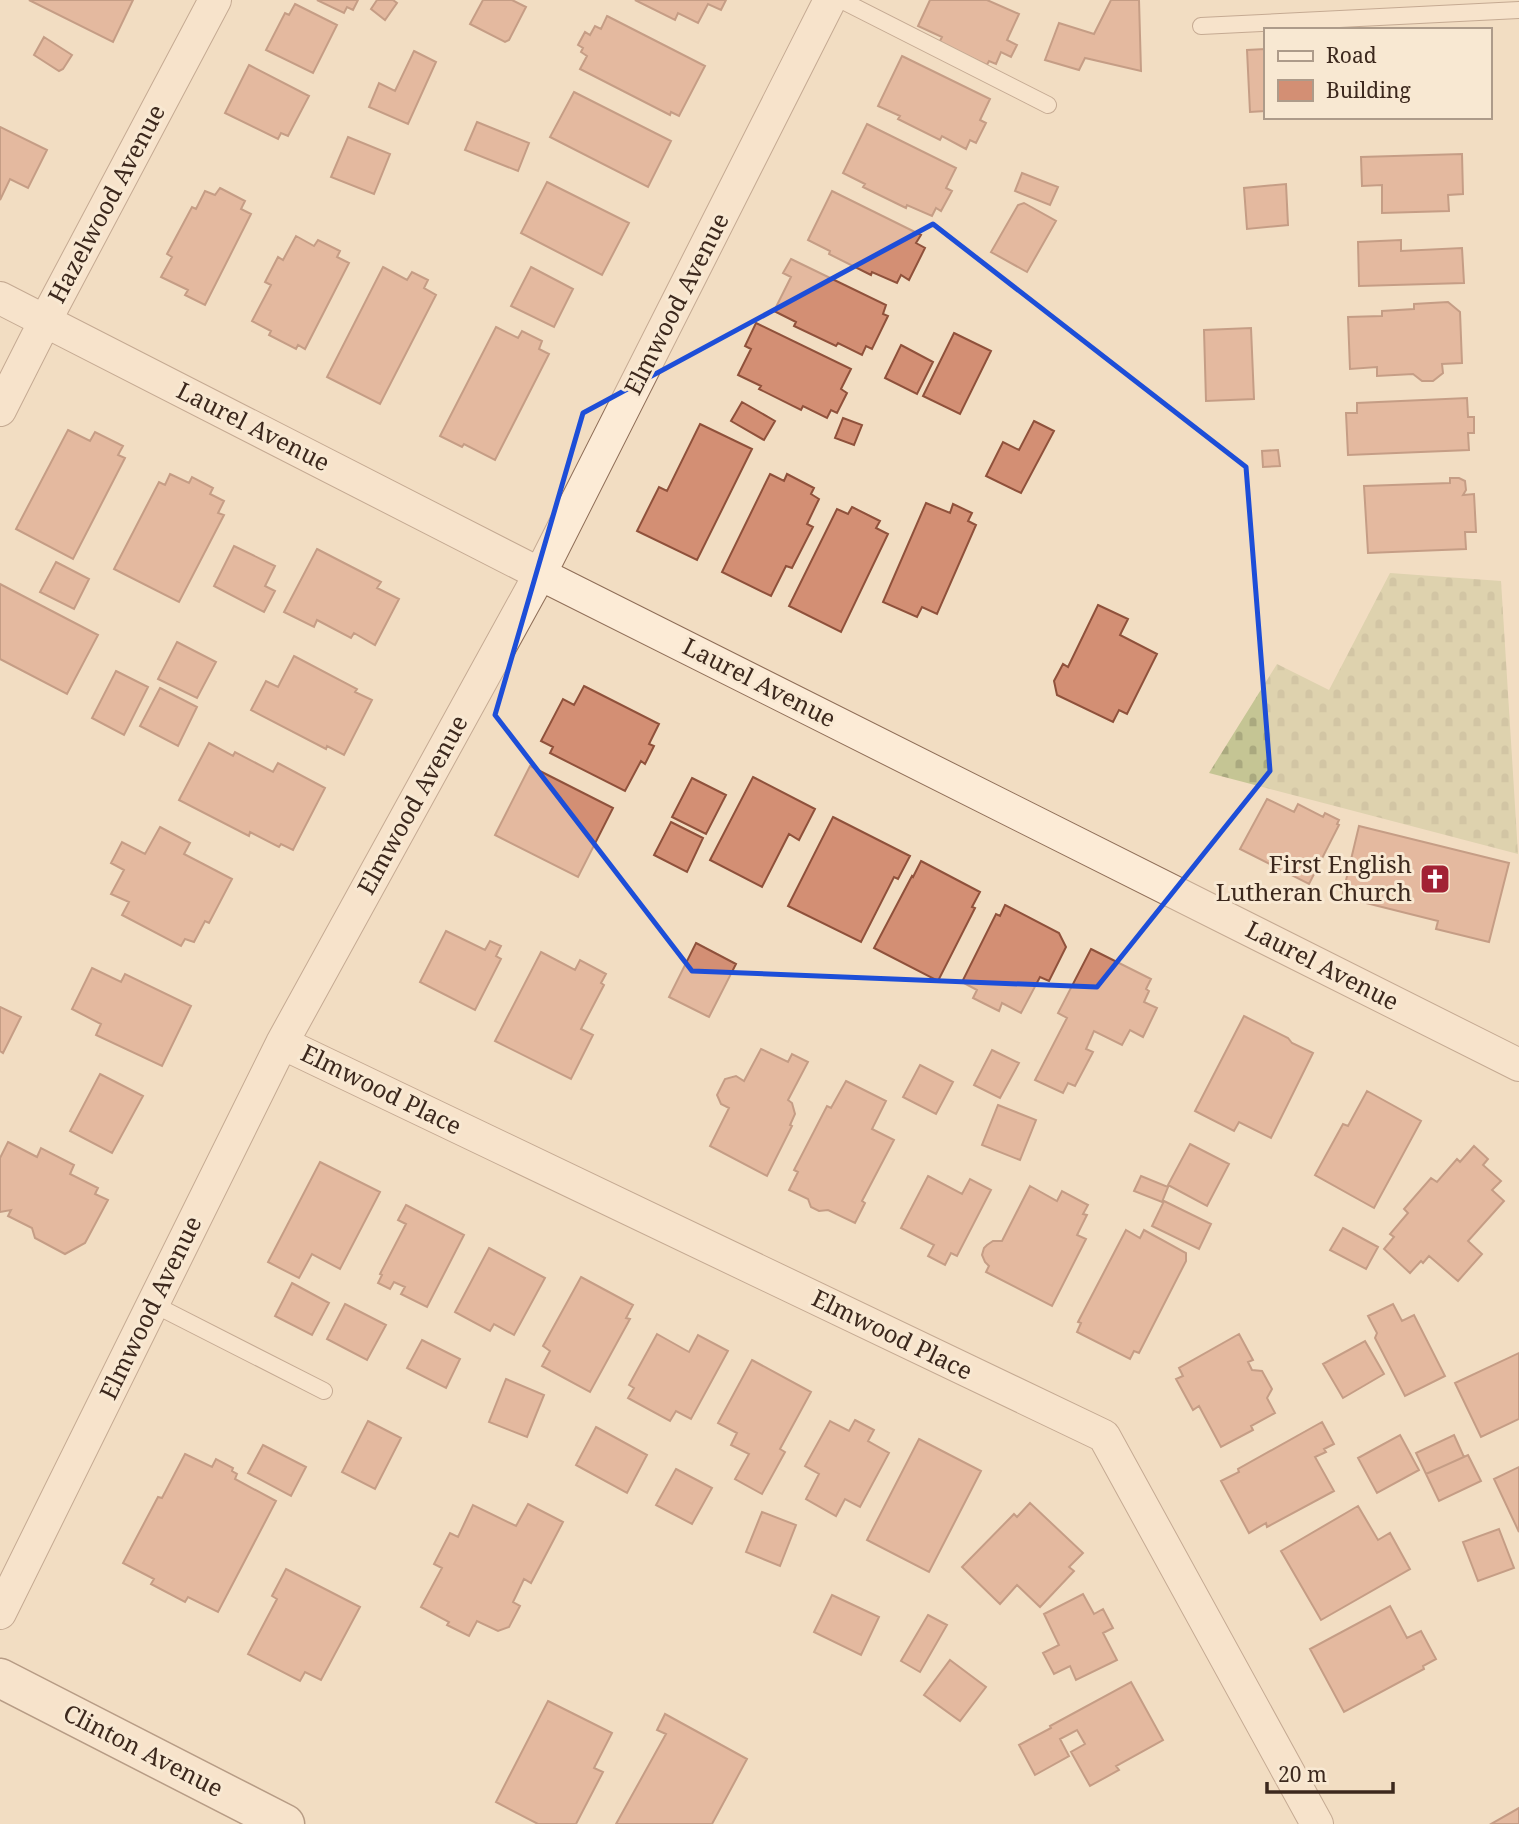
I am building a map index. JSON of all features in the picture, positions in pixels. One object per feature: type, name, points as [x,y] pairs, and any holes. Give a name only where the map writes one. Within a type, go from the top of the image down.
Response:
[{"type":"main road","name":"Clinton Avenue","points":[[0,1678],[285,1824]]},
{"type":"street","name":"Hazelwood Avenue","points":[[0,410],[215,0]]},
{"type":"street","name":"Elmwood Avenue","points":[[0,1613],[282,1043],[540,574],[830,0]]},
{"type":"street","name":"Laurel Avenue","points":[[0,298],[540,574],[1519,1065]]},
{"type":"street","name":"Elmwood Place","points":[[282,1043],[1104,1436],[1317,1824]]},
{"type":"lane","points":[[841,0],[1048,105]]},
{"type":"lane","points":[[1201,26],[1519,10]]},
{"type":"lane","points":[[153,1304],[324,1391]]},
{"type":"highlighted area","points":[[933,224],[1246,467],[1270,771],[1097,987],[692,971],[495,715],[583,413]]},
{"type":"green space","points":[[1390,573],[1501,581],[1518,854],[1209,773],[1277,664],[1329,690]]},
{"type":"building","points":[[29,0],[133,0],[113,42]]},
{"type":"building","points":[[317,0],[358,0],[353,10],[347,7],[344,13]]},
{"type":"building","points":[[377,0],[393,0],[397,3],[385,20],[371,9]]},
{"type":"building","points":[[483,0],[512,0],[526,7],[509,40],[505,42],[470,24]]},
{"type":"building","points":[[635,0],[726,0],[721,10],[708,4],[698,23],[678,13],[675,20]]},
{"type":"building","points":[[930,0],[987,0],[1019,14],[1007,40],[1017,45],[1011,57],[1001,52],[996,64],[989,61],[987,65],[939,43],[942,37],[918,26]]},
{"type":"building","points":[[1111,0],[1139,0],[1141,71],[1085,58],[1079,70],[1045,60],[1059,23],[1094,34]]},
{"type":"building","points":[[295,4],[337,25],[313,73],[266,50],[285,13],[289,15]]},
{"type":"building","points":[[607,16],[705,66],[679,116],[671,112],[670,115],[580,69],[587,56],[581,52],[583,48],[578,45],[585,32],[590,35],[595,26],[601,29]]},
{"type":"building","points":[[44,37],[72,55],[63,69],[59,71],[34,55]]},
{"type":"building","points":[[1264,49],[1264,111],[1250,112],[1247,50]]},
{"type":"building","points":[[414,51],[436,62],[408,124],[369,107],[379,83],[395,91]]},
{"type":"building","points":[[902,56],[990,99],[980,120],[986,123],[976,143],[970,140],[966,149],[942,136],[940,140],[878,106]]},
{"type":"building","points":[[249,65],[309,96],[288,136],[281,133],[278,139],[225,113]]},
{"type":"building","points":[[574,92],[671,141],[648,187],[550,137]]},
{"type":"building","points":[[477,122],[529,143],[518,171],[465,150]]},
{"type":"building","points":[[867,124],[956,168],[946,188],[952,191],[941,211],[936,208],[932,216],[907,205],[906,208],[863,187],[865,184],[843,173]]},
{"type":"building","points":[[0,127],[47,150],[28,188],[10,179],[0,200]]},
{"type":"building","points":[[348,137],[390,154],[374,194],[331,177]]},
{"type":"building","points":[[1462,154],[1463,194],[1448,195],[1449,211],[1382,213],[1382,185],[1362,186],[1361,157]]},
{"type":"building","points":[[1022,173],[1058,187],[1050,205],[1015,191]]},
{"type":"building","points":[[547,182],[629,223],[602,275],[521,233]]},
{"type":"building","points":[[1286,184],[1288,225],[1247,229],[1244,188]]},
{"type":"building","points":[[220,188],[245,201],[241,209],[251,214],[205,305],[185,295],[188,290],[161,277],[172,257],[167,254],[192,207],[196,209],[205,191],[215,195]]},
{"type":"building","points":[[832,191],[921,235],[916,243],[925,248],[909,280],[901,275],[897,283],[872,272],[871,275],[808,240]]},
{"type":"building","points":[[1024,203],[1056,221],[1027,272],[991,252],[1018,205]]},
{"type":"building","points":[[296,236],[314,246],[318,240],[340,251],[337,257],[349,263],[305,349],[298,345],[296,349],[269,335],[271,331],[252,321],[271,285],[265,282],[278,257],[283,260]]},
{"type":"building","points":[[1401,240],[1401,251],[1462,248],[1464,283],[1359,286],[1358,242]]},
{"type":"building","points":[[791,259],[886,305],[883,314],[888,316],[872,349],[866,346],[862,355],[838,343],[836,346],[794,326],[796,322],[774,311],[791,277],[783,273]]},
{"type":"building","points":[[383,267],[407,280],[412,272],[428,280],[424,288],[436,295],[380,404],[327,377]]},
{"type":"building","points":[[531,267],[573,289],[554,327],[511,306]]},
{"type":"building","points":[[1448,302],[1460,312],[1462,363],[1442,364],[1443,373],[1433,381],[1422,381],[1413,374],[1377,376],[1377,367],[1350,369],[1348,317],[1382,316],[1382,311],[1414,309],[1414,304]]},
{"type":"building","points":[[756,323],[851,369],[841,389],[847,393],[837,413],[831,410],[827,418],[803,406],[801,410],[738,375],[751,349],[745,346]]},
{"type":"building","points":[[496,327],[518,338],[522,331],[542,341],[539,349],[549,354],[495,460],[464,444],[462,447],[440,436]]},
{"type":"building","points":[[1251,328],[1254,399],[1206,401],[1204,330]]},
{"type":"building","points":[[954,333],[991,351],[960,414],[923,396]]},
{"type":"building","points":[[901,345],[933,362],[917,394],[885,378]]},
{"type":"building","points":[[1467,398],[1468,417],[1474,417],[1474,433],[1468,433],[1469,450],[1348,455],[1346,413],[1357,413],[1357,403]]},
{"type":"building","points":[[742,402],[775,421],[764,440],[731,421]]},
{"type":"building","points":[[843,418],[862,425],[854,445],[835,438]]},
{"type":"building","points":[[1034,421],[1054,431],[1021,493],[986,476],[1003,442],[1019,450]]},
{"type":"building","points":[[700,424],[752,449],[697,560],[637,531],[659,487],[667,491]]},
{"type":"building","points":[[68,430],[90,441],[95,432],[123,446],[118,455],[125,458],[73,559],[16,529]]},
{"type":"building","points":[[1278,450],[1280,466],[1263,467],[1262,451]]},
{"type":"building","points":[[170,474],[189,483],[192,477],[213,488],[210,494],[224,501],[218,513],[224,515],[179,602],[114,569],[159,482],[165,485]]},
{"type":"building","points":[[770,474],[784,481],[787,474],[814,488],[811,494],[819,499],[807,524],[813,527],[792,568],[786,566],[771,596],[722,572]]},
{"type":"building","points":[[1450,478],[1465,481],[1466,490],[1463,495],[1474,494],[1476,532],[1465,532],[1466,549],[1368,553],[1364,486],[1450,483]]},
{"type":"building","points":[[926,503],[950,513],[953,504],[972,513],[968,521],[976,525],[937,614],[922,607],[917,617],[883,602]]},
{"type":"building","points":[[852,507],[880,521],[876,528],[888,534],[841,632],[789,606],[837,509],[848,514]]},
{"type":"building","points":[[234,546],[275,566],[265,586],[275,591],[264,612],[214,586]]},
{"type":"building","points":[[317,549],[381,582],[377,588],[399,599],[375,645],[354,633],[351,638],[317,620],[314,627],[284,612]]},
{"type":"building","points":[[56,562],[89,579],[74,609],[40,592]]},
{"type":"building","points":[[0,584],[98,635],[67,694],[0,659]]},
{"type":"building","points":[[1098,605],[1128,619],[1120,635],[1157,654],[1127,714],[1119,710],[1113,722],[1057,695],[1054,681],[1063,664],[1068,667]]},
{"type":"building","points":[[177,642],[216,662],[197,698],[158,679]]},
{"type":"building","points":[[294,656],[357,689],[355,692],[372,700],[344,755],[327,746],[326,749],[251,710],[266,681],[278,687]]},
{"type":"building","points":[[116,671],[148,687],[124,735],[92,718]]},
{"type":"building","points":[[584,686],[659,724],[649,744],[654,746],[645,764],[641,761],[625,791],[550,753],[553,747],[541,741],[563,699],[574,705]]},
{"type":"building","points":[[160,688],[197,707],[178,746],[140,726]]},
{"type":"building","points":[[209,743],[233,756],[235,752],[273,772],[278,763],[325,788],[293,850],[281,844],[279,847],[250,832],[249,836],[179,800]]},
{"type":"building","points":[[530,766],[613,808],[578,877],[495,835]]},
{"type":"building","points":[[753,777],[815,809],[799,840],[789,834],[762,887],[710,860]]},
{"type":"building","points":[[692,778],[726,795],[706,834],[672,817]]},
{"type":"building","points":[[1267,799],[1294,812],[1298,804],[1323,817],[1325,813],[1339,820],[1339,825],[1309,884],[1240,849]]},
{"type":"building","points":[[833,817],[910,856],[898,879],[894,877],[861,942],[788,906]]},
{"type":"building","points":[[671,822],[703,838],[687,872],[654,855]]},
{"type":"building","points":[[1359,826],[1509,863],[1489,942],[1436,929],[1438,921],[1342,897]]},
{"type":"building","points":[[160,827],[190,843],[184,854],[232,879],[209,923],[205,921],[194,942],[185,939],[181,946],[122,915],[129,902],[111,894],[124,870],[111,863],[122,842],[145,854]]},
{"type":"building","points":[[921,861],[980,892],[972,907],[975,908],[938,981],[874,948]]},
{"type":"building","points":[[1005,905],[1059,933],[1066,947],[1049,981],[1040,977],[1021,1013],[1002,1003],[999,1011],[973,998],[977,990],[962,982],[996,914],[1000,916]]},
{"type":"building","points":[[446,931],[485,950],[490,941],[501,946],[496,956],[501,959],[475,1010],[420,982]]},
{"type":"building","points":[[696,943],[736,964],[709,1017],[669,997]]},
{"type":"building","points":[[1091,949],[1151,979],[1144,1002],[1157,1008],[1143,1037],[1130,1030],[1122,1045],[1094,1031],[1086,1049],[1093,1052],[1075,1086],[1068,1083],[1063,1093],[1035,1080],[1067,1018],[1058,1013]]},
{"type":"building","points":[[541,952],[575,970],[580,960],[606,974],[601,983],[604,985],[581,1029],[593,1035],[571,1079],[495,1041]]},
{"type":"building","points":[[92,968],[121,982],[125,974],[191,1006],[162,1066],[96,1035],[101,1024],[72,1009]]},
{"type":"building","points":[[0,1007],[21,1017],[3,1053],[0,1051]]},
{"type":"building","points":[[1244,1016],[1313,1053],[1271,1138],[1239,1122],[1234,1131],[1195,1111]]},
{"type":"building","points":[[761,1049],[788,1062],[792,1054],[808,1062],[788,1100],[792,1103],[795,1114],[790,1125],[792,1126],[767,1176],[710,1146],[729,1108],[721,1104],[717,1095],[725,1079],[736,1076],[744,1081]]},
{"type":"building","points":[[992,1050],[1019,1063],[1000,1098],[974,1085]]},
{"type":"building","points":[[920,1065],[953,1082],[936,1114],[903,1097]]},
{"type":"building","points":[[100,1074],[143,1096],[112,1153],[70,1131]]},
{"type":"building","points":[[846,1081],[886,1101],[872,1129],[894,1140],[862,1201],[865,1203],[855,1223],[828,1210],[819,1211],[811,1207],[808,1199],[789,1190],[798,1172],[794,1170],[827,1106],[831,1108]]},
{"type":"building","points":[[1367,1091],[1421,1121],[1374,1208],[1315,1175],[1343,1124],[1348,1126]]},
{"type":"building","points":[[998,1105],[1036,1120],[1020,1160],[982,1145]]},
{"type":"building","points":[[8,1142],[37,1157],[41,1148],[74,1165],[70,1174],[98,1188],[95,1194],[108,1200],[85,1243],[65,1254],[35,1238],[32,1228],[8,1216],[11,1210],[0,1212],[0,1158]]},
{"type":"building","points":[[1190,1144],[1229,1164],[1207,1206],[1168,1185]]},
{"type":"building","points":[[1474,1146],[1488,1159],[1483,1165],[1501,1181],[1492,1190],[1504,1201],[1468,1241],[1482,1254],[1458,1281],[1429,1256],[1410,1273],[1384,1249],[1394,1237],[1390,1234],[1408,1213],[1404,1209],[1431,1178],[1437,1182],[1457,1159],[1460,1162]]},
{"type":"building","points":[[320,1162],[380,1192],[340,1269],[312,1254],[299,1278],[268,1262]]},
{"type":"building","points":[[928,1176],[962,1194],[970,1179],[991,1190],[957,1256],[951,1253],[945,1265],[928,1256],[934,1245],[901,1228]]},
{"type":"building","points":[[1141,1176],[1168,1187],[1162,1202],[1134,1191]]},
{"type":"building","points":[[1030,1186],[1057,1201],[1062,1191],[1088,1205],[1083,1214],[1087,1215],[1077,1235],[1086,1239],[1052,1306],[986,1272],[989,1266],[982,1255],[987,1245],[993,1241],[1002,1241]]},
{"type":"building","points":[[1164,1201],[1211,1224],[1199,1249],[1152,1226]]},
{"type":"building","points":[[406,1205],[464,1235],[427,1307],[401,1294],[405,1287],[394,1282],[390,1289],[378,1283],[406,1224],[398,1220]]},
{"type":"building","points":[[1343,1228],[1378,1247],[1366,1269],[1330,1250]]},
{"type":"building","points":[[1126,1230],[1140,1238],[1144,1230],[1186,1253],[1186,1261],[1139,1353],[1134,1351],[1130,1359],[1077,1332],[1081,1323],[1078,1322]]},
{"type":"building","points":[[489,1248],[545,1278],[514,1335],[494,1324],[490,1331],[455,1312]]},
{"type":"building","points":[[581,1277],[633,1305],[626,1318],[630,1319],[590,1392],[542,1366],[550,1351],[543,1346]]},
{"type":"building","points":[[292,1283],[329,1303],[312,1335],[275,1316]]},
{"type":"building","points":[[345,1304],[386,1325],[367,1360],[327,1339]]},
{"type":"building","points":[[1393,1304],[1402,1321],[1414,1315],[1445,1376],[1405,1396],[1375,1338],[1377,1333],[1368,1316]]},
{"type":"building","points":[[657,1334],[689,1352],[698,1335],[728,1351],[691,1419],[676,1411],[670,1421],[628,1398],[634,1388],[629,1385]]},
{"type":"building","points":[[1239,1334],[1253,1360],[1248,1362],[1252,1370],[1262,1371],[1272,1389],[1267,1398],[1275,1413],[1251,1426],[1253,1430],[1221,1447],[1199,1406],[1193,1410],[1176,1379],[1183,1376],[1179,1368]]},
{"type":"building","points":[[422,1340],[460,1359],[446,1388],[407,1368]]},
{"type":"building","points":[[1365,1341],[1384,1374],[1343,1398],[1323,1364]]},
{"type":"building","points":[[1519,1353],[1519,1419],[1481,1437],[1455,1383]]},
{"type":"building","points":[[752,1360],[811,1392],[780,1449],[785,1452],[762,1494],[735,1479],[749,1454],[731,1445],[737,1433],[718,1423]]},
{"type":"building","points":[[506,1379],[544,1395],[527,1437],[489,1422]]},
{"type":"building","points":[[855,1420],[874,1430],[868,1441],[889,1453],[860,1507],[845,1499],[836,1516],[806,1499],[819,1474],[805,1466],[830,1421],[849,1431]]},
{"type":"building","points":[[368,1421],[401,1438],[375,1489],[342,1472]]},
{"type":"building","points":[[1322,1422],[1334,1444],[1315,1457],[1334,1491],[1267,1527],[1266,1523],[1249,1533],[1221,1481]]},
{"type":"building","points":[[596,1427],[647,1455],[627,1493],[576,1465]]},
{"type":"building","points":[[1400,1435],[1419,1470],[1377,1493],[1358,1458]]},
{"type":"building","points":[[1454,1435],[1464,1457],[1426,1474],[1416,1453]]},
{"type":"building","points":[[919,1439],[981,1471],[929,1572],[867,1540]]},
{"type":"building","points":[[263,1445],[306,1467],[291,1496],[248,1473]]},
{"type":"building","points":[[185,1454],[212,1467],[216,1459],[233,1468],[232,1471],[237,1474],[235,1479],[276,1501],[218,1612],[188,1597],[185,1602],[151,1584],[154,1579],[123,1563],[158,1497],[162,1498]]},
{"type":"building","points":[[1468,1455],[1481,1481],[1439,1501],[1426,1474]]},
{"type":"building","points":[[1519,1467],[1519,1532],[1494,1479]]},
{"type":"building","points":[[676,1469],[712,1488],[692,1524],[656,1505]]},
{"type":"building","points":[[1030,1503],[1083,1553],[1069,1567],[1074,1571],[1040,1607],[1017,1585],[1000,1604],[962,1567],[1014,1514],[1017,1517]]},
{"type":"building","points":[[528,1504],[563,1522],[531,1583],[524,1579],[513,1602],[520,1606],[509,1627],[498,1631],[477,1621],[469,1636],[421,1607],[442,1568],[434,1564],[450,1533],[458,1537],[473,1505],[516,1526]]},
{"type":"building","points":[[1358,1506],[1378,1540],[1390,1533],[1410,1569],[1321,1620],[1281,1551]]},
{"type":"building","points":[[762,1512],[796,1525],[780,1566],[746,1552]]},
{"type":"building","points":[[1499,1529],[1514,1568],[1478,1581],[1463,1542]]},
{"type":"building","points":[[286,1569],[360,1607],[321,1680],[305,1672],[300,1681],[248,1654],[277,1599],[272,1596]]},
{"type":"building","points":[[1083,1594],[1094,1614],[1103,1609],[1113,1628],[1103,1633],[1117,1660],[1076,1680],[1070,1666],[1054,1674],[1043,1653],[1059,1645],[1044,1614]]},
{"type":"building","points":[[832,1595],[879,1617],[861,1655],[814,1632]]},
{"type":"building","points":[[1390,1606],[1407,1638],[1421,1631],[1436,1659],[1423,1666],[1424,1669],[1344,1712],[1310,1649]]},
{"type":"building","points":[[928,1615],[947,1625],[920,1672],[901,1661]]},
{"type":"building","points":[[950,1660],[986,1687],[960,1721],[924,1695]]},
{"type":"building","points":[[1131,1682],[1163,1740],[1116,1766],[1119,1770],[1090,1786],[1071,1752],[1085,1744],[1077,1730],[1060,1739],[1069,1756],[1035,1775],[1019,1745]]},
{"type":"building","points":[[548,1701],[612,1733],[594,1768],[603,1772],[576,1824],[538,1824],[496,1802]]},
{"type":"building","points":[[665,1714],[747,1759],[712,1824],[616,1824],[666,1734],[657,1730]]},
{"type":"building","points":[[1519,1808],[1519,1824],[1491,1824]]},
{"type":"place","name":"First English Lutheran Church","points":[[1435,879]]}]
